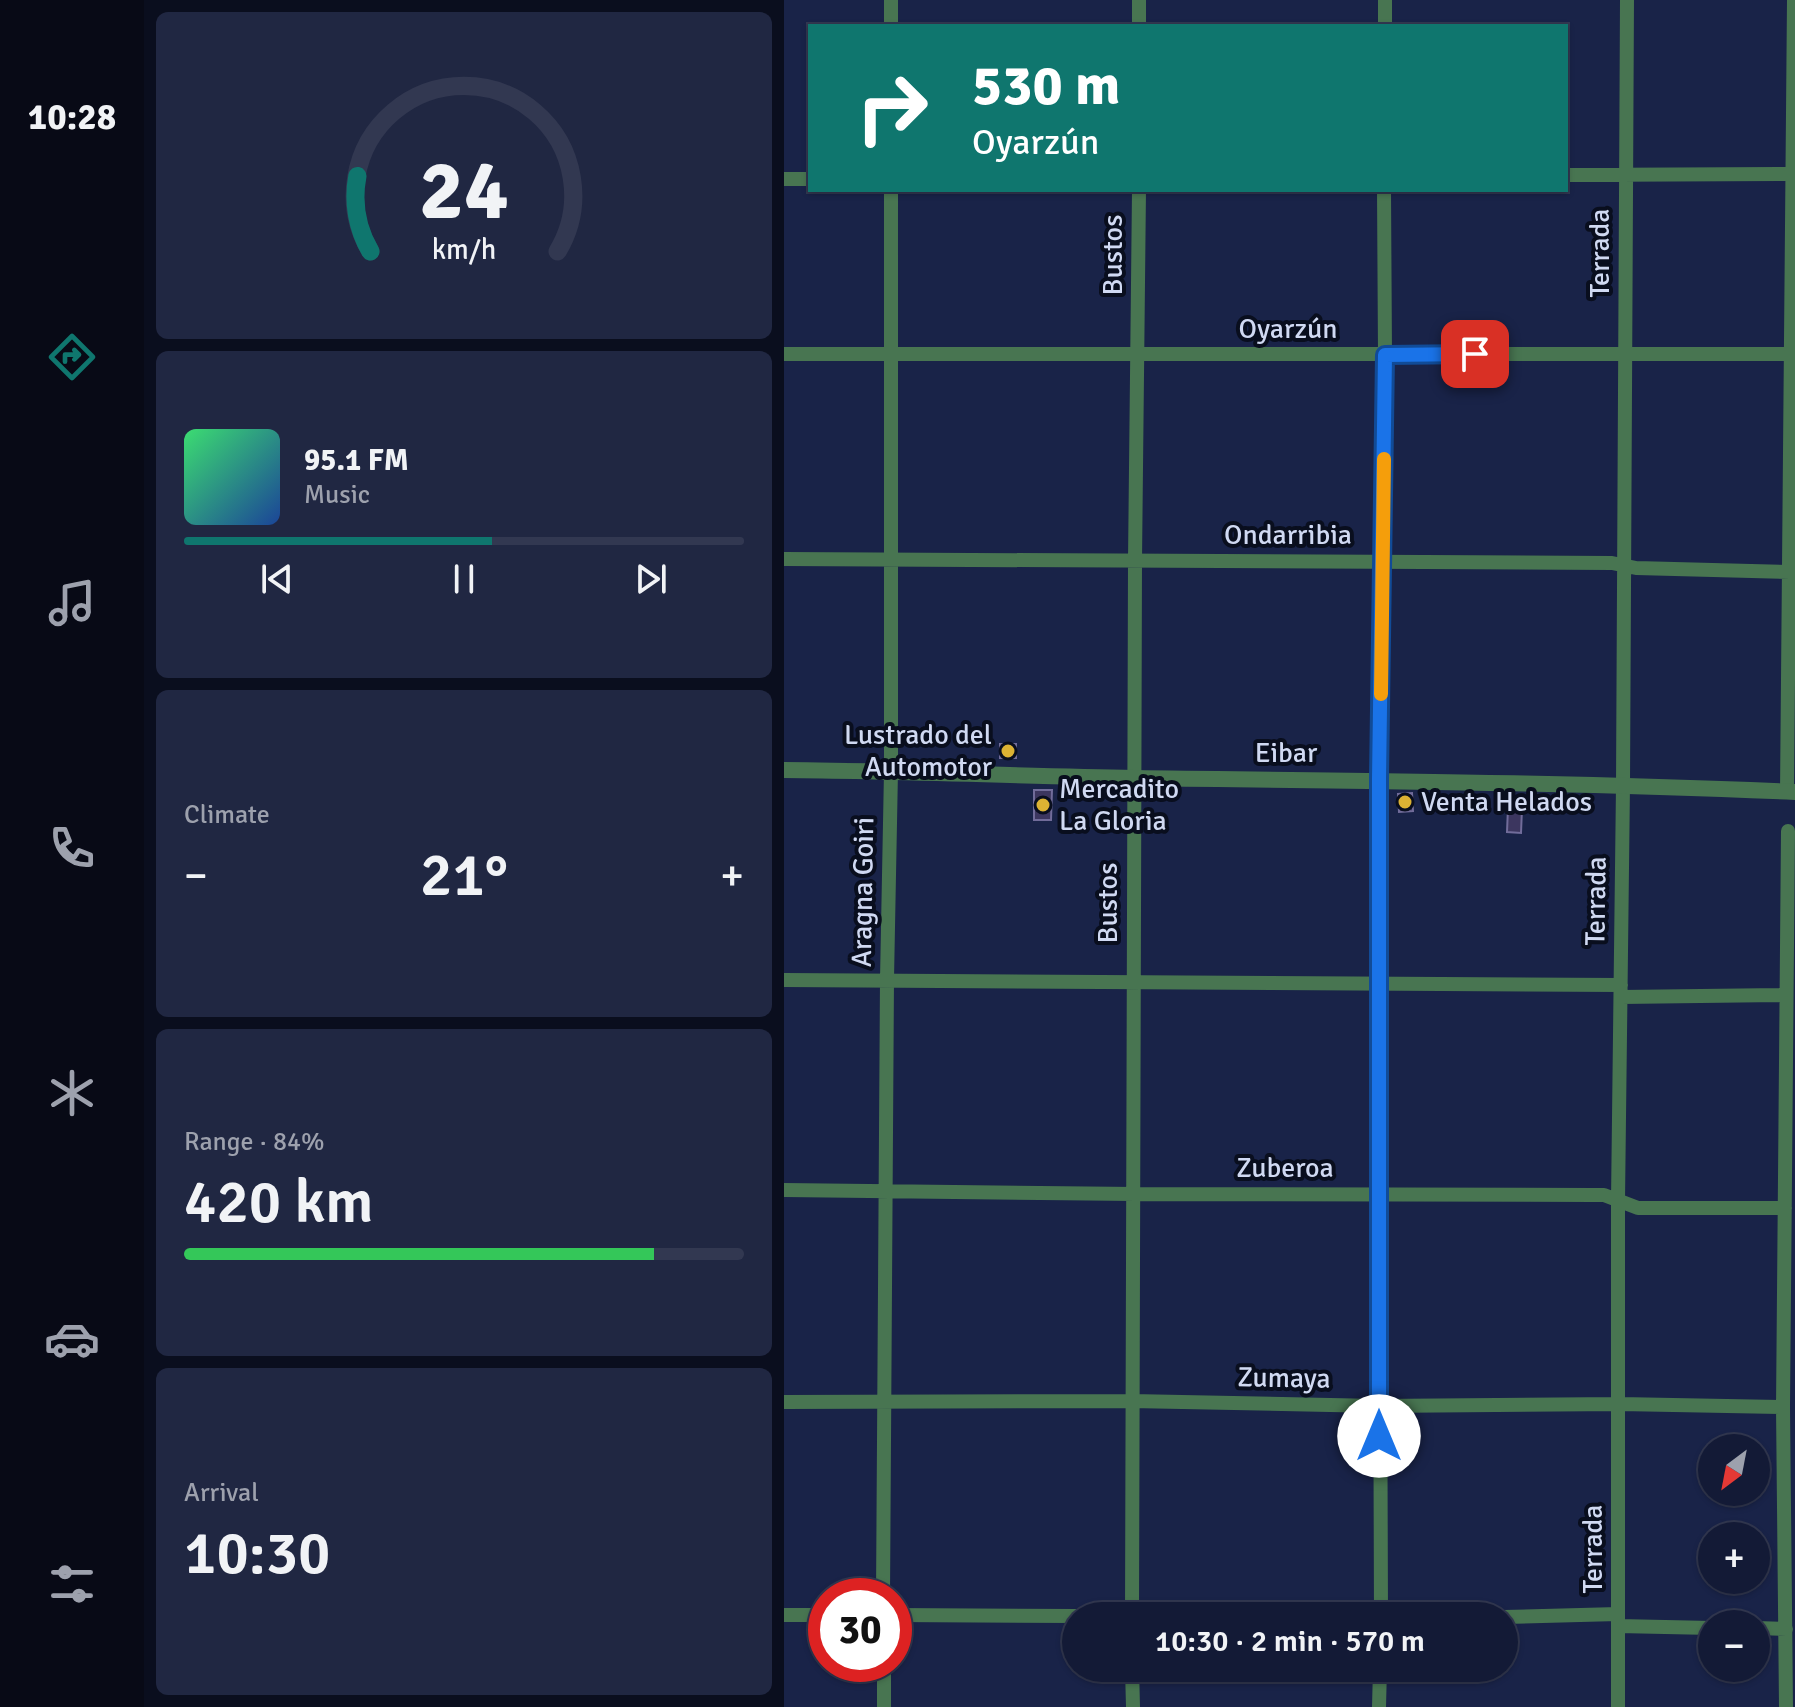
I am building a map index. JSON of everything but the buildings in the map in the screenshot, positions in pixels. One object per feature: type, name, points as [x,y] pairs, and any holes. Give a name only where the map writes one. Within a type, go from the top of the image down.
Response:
[{"type":"street","points":[[891,0],[891,24]]},
{"type":"street","points":[[1139,0],[1139,24]]},
{"type":"street","points":[[1385,0],[1385,24]]},
{"type":"street","name":"Terrada","points":[[1618,1707],[1618,1201],[1627,0]]},
{"type":"street","points":[[1791,792],[1794,0]]},
{"type":"street","points":[[1568,175],[1794,174]]},
{"type":"street","points":[[784,179],[808,179]]},
{"type":"street","name":"Aragna Goiri","points":[[883,1578],[891,771],[891,192]]},
{"type":"street","name":"Bustos","points":[[1132,1602],[1139,192]]},
{"type":"street","points":[[1381,1602],[1379,779],[1384,192]]},
{"type":"street","name":"Oyarzún","points":[[784,354],[1792,354]]},
{"type":"street","name":"Ondarribia","points":[[784,559],[1612,563],[1636,568],[1790,572]]},
{"type":"street","name":"Eibar","points":[[784,770],[1134,778],[1379,779],[1791,792]]},
{"type":"street","points":[[1786,1707],[1783,1407],[1788,831]]},
{"type":"street","points":[[784,980],[1379,985],[1786,995]]},
{"type":"street","name":"Zuberoa","points":[[784,1190],[1594,1195],[1638,1208],[1785,1208]]},
{"type":"street","name":"Zumaya","points":[[784,1402],[1131,1401],[1378,1406],[1620,1404],[1783,1407]]},
{"type":"street","points":[[784,1615],[808,1615]]},
{"type":"street","points":[[912,1615],[1062,1616]]},
{"type":"street","points":[[1518,1617],[1618,1620],[1698,1627]]},
{"type":"street","points":[[1770,1628],[1786,1629]]},
{"type":"street","points":[[884,1682],[884,1707]]},
{"type":"street","points":[[1132,1682],[1133,1707]]},
{"type":"street","points":[[1379,1707],[1380,1682]]},
{"type":"slow traffic","points":[[1381,694],[1384,459]]},
{"type":"place","name":"Lustrado del Automotor","points":[[1008,751]]},
{"type":"place","name":"Venta Helados","points":[[1405,802]]},
{"type":"place","name":"Mercadito La Gloria","points":[[1043,805]]},
{"type":"route","points":[[1379,1436],[1379,779],[1385,355],[1475,354]]}]
